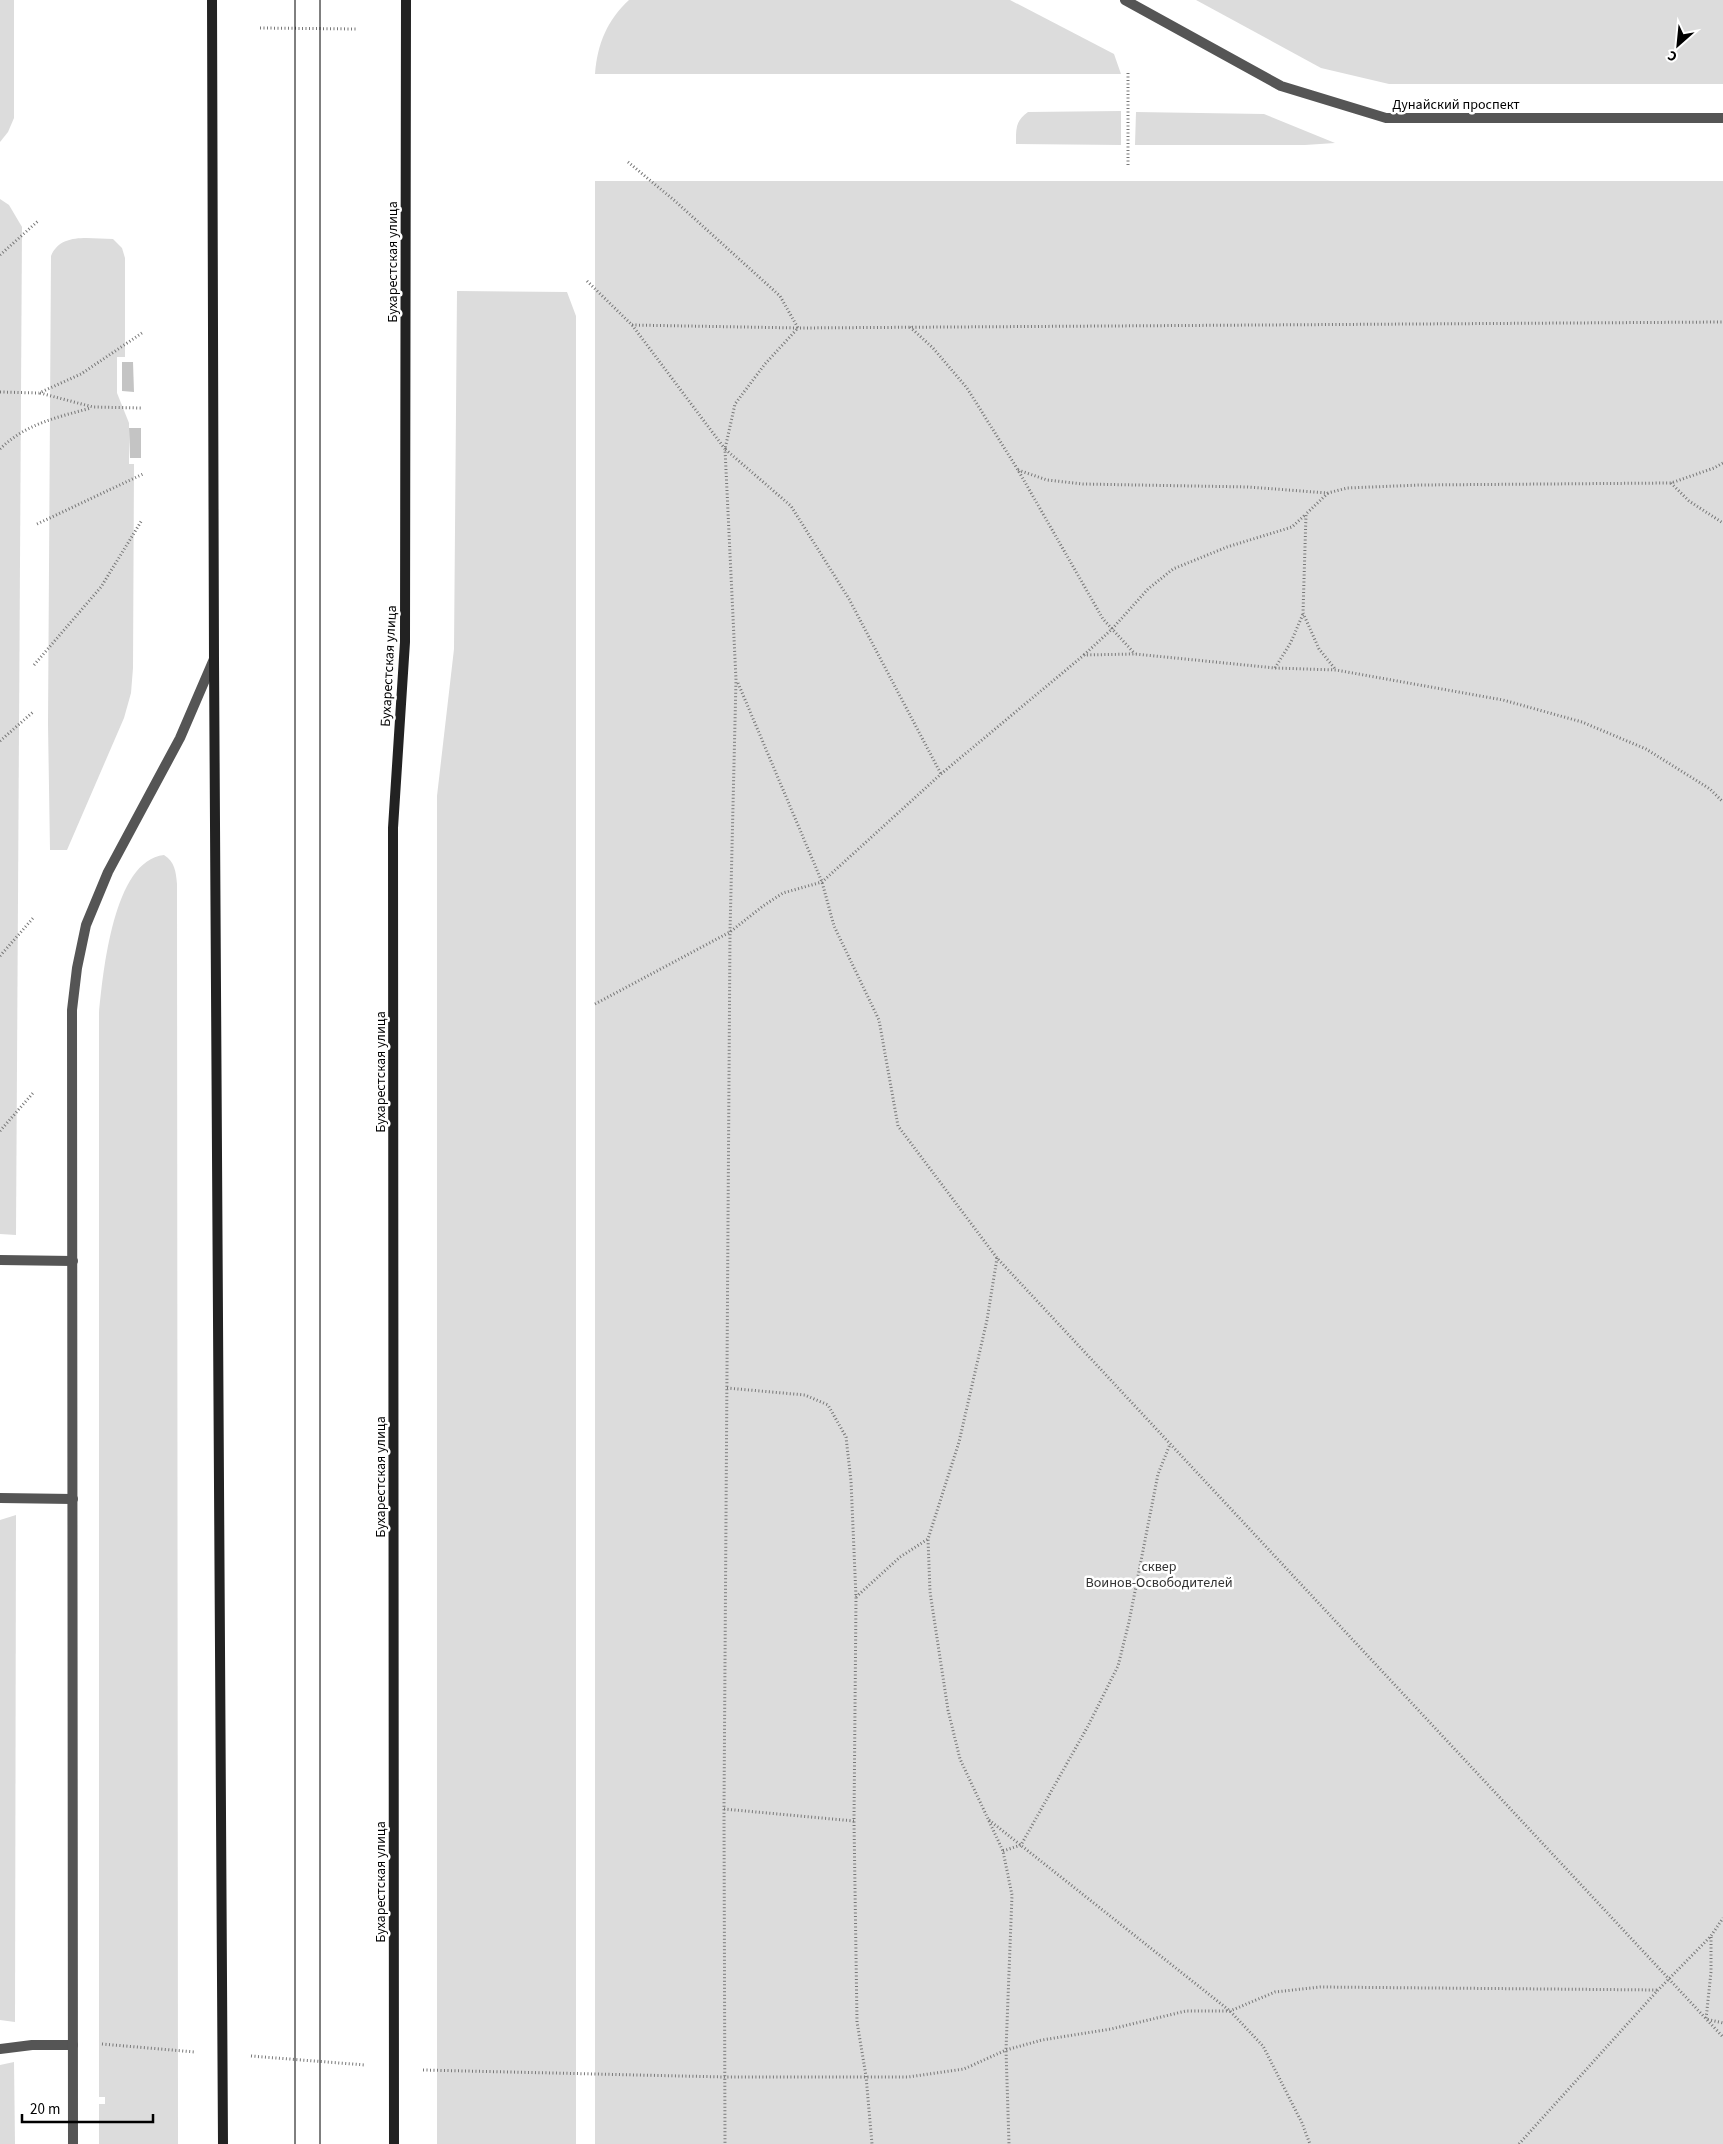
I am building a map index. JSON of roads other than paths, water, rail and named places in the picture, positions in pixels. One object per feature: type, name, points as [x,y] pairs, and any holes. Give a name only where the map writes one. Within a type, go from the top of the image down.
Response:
[{"type":"main road","points":[[212,0],[223,2144]]},
{"type":"main road","name":"Бухарестская улица","points":[[394,2144],[393,828],[405,642],[406,0]]},
{"type":"street","name":"Дунайский проспект","points":[[1125,0],[1281,86],[1386,118],[1723,118]]},
{"type":"street","points":[[73,2144],[72,1010],[77,968],[86,925],[108,872],[180,738],[214,659]]},
{"type":"street","points":[[0,1260],[73,1261]]},
{"type":"street","points":[[0,1498],[73,1499]]},
{"type":"street","points":[[0,2049],[32,2045],[73,2045]]},
{"type":"tram line","points":[[295,0],[295,2144]]},
{"type":"tram line","points":[[320,0],[320,2144]]},
{"type":"park label","name":"сквер Воинов-Освободителей","points":[[1159,1574]]}]
